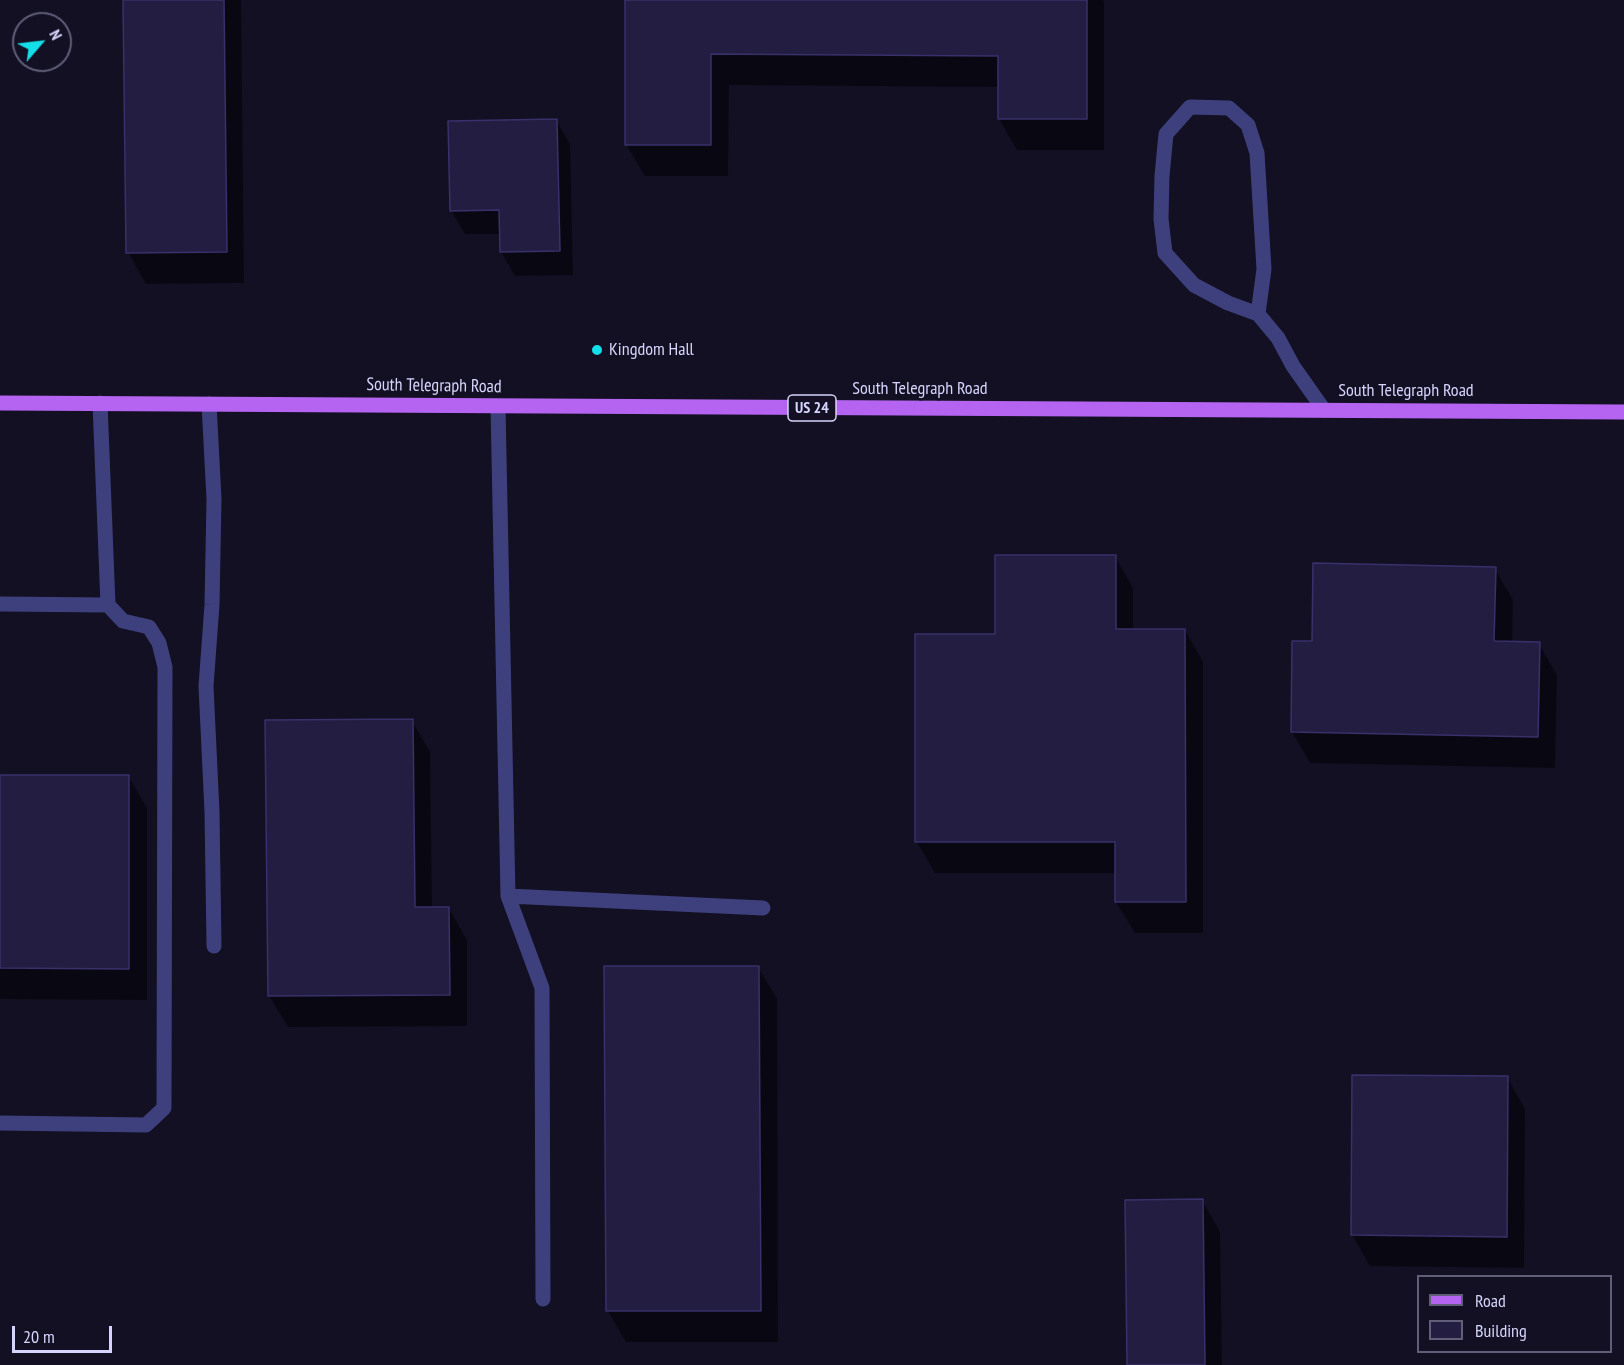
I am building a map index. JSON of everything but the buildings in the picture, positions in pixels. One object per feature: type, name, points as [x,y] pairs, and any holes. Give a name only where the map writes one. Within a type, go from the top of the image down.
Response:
[{"type":"main road","name":"South Telegraph Road","points":[[0,403],[1624,412]]},
{"type":"lane","points":[[1258,314],[1264,269],[1257,153],[1248,125],[1229,108],[1190,107],[1166,134],[1161,219],[1165,253],[1194,285],[1228,303],[1258,314],[1278,338],[1293,366],[1324,410]]},
{"type":"lane","points":[[0,1123],[146,1125],[164,1108],[165,667],[159,644],[149,627],[123,621],[108,605],[100,404]]},
{"type":"lane","points":[[209,404],[214,499],[212,605],[206,686],[212,812],[214,946]]},
{"type":"lane","points":[[498,407],[508,896],[542,988],[543,1299]]},
{"type":"lane","points":[[0,604],[108,605]]},
{"type":"lane","points":[[508,896],[763,908]]},
{"type":"place","name":"Kingdom Hall","points":[[597,350]]}]
